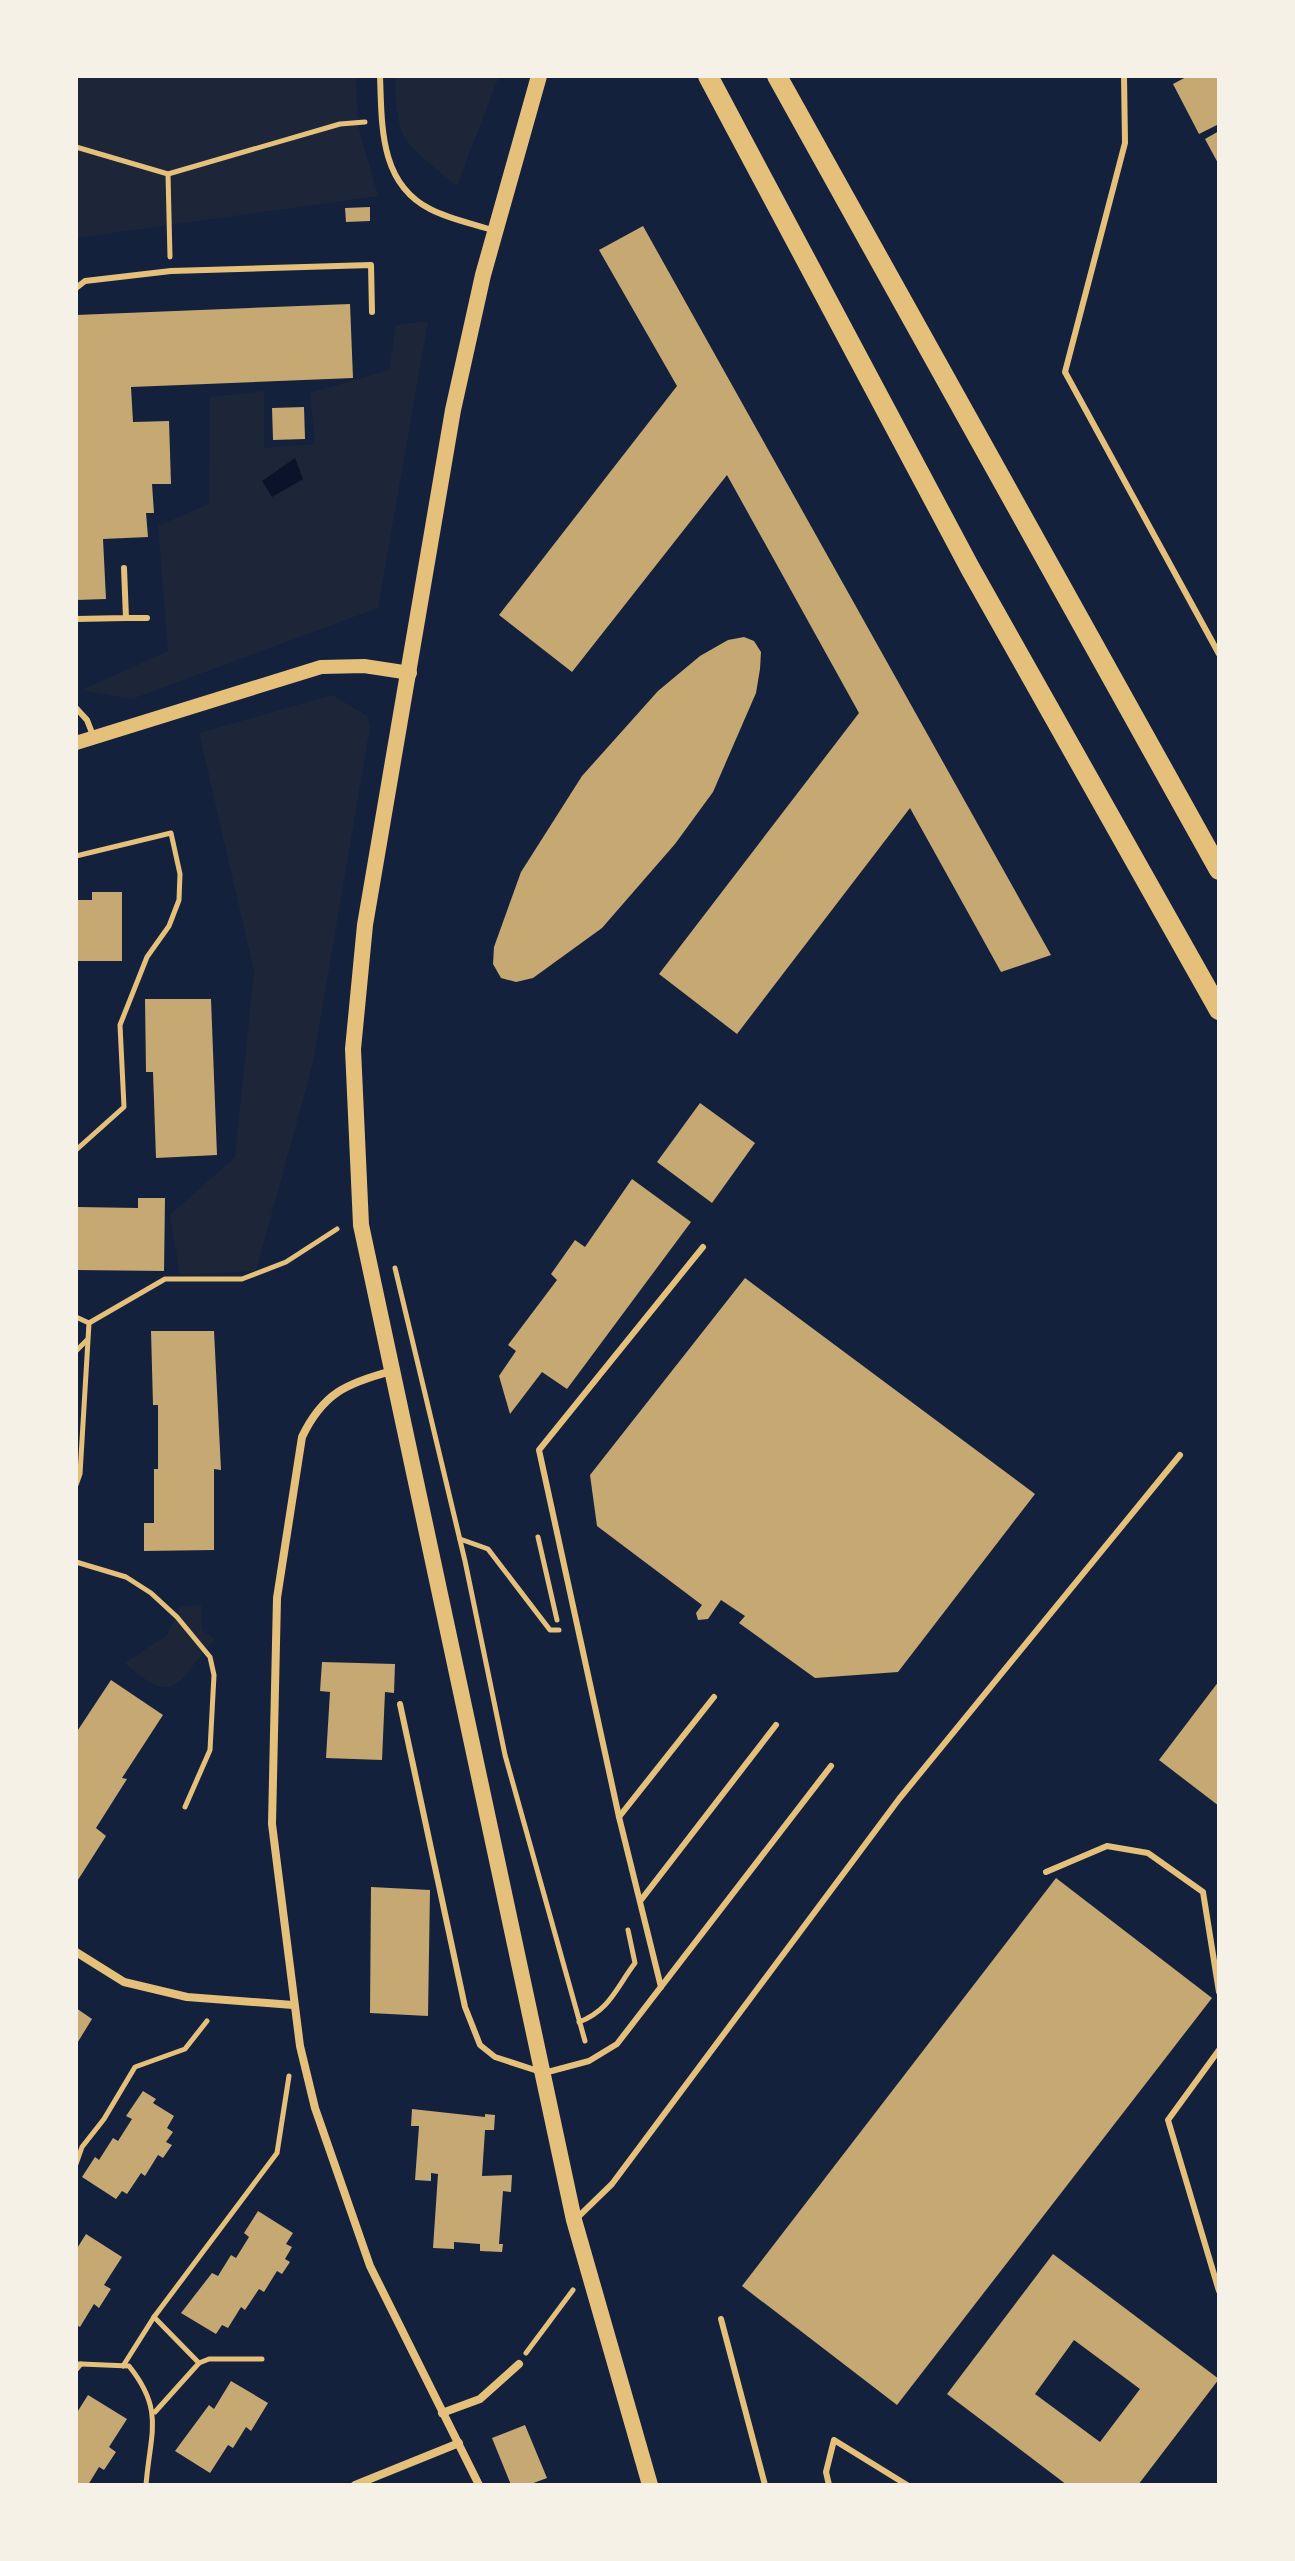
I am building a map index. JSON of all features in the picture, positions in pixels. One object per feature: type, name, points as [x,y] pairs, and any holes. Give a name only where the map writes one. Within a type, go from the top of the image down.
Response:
[{"type":"highway","points":[[708,76],[970,568],[1219,1010]]},
{"type":"highway","points":[[777,76],[1219,870]]},
{"type":"main road","points":[[539,76],[495,231],[453,410],[365,925],[353,1049],[361,1225],[574,2220],[650,2485]]},
{"type":"street","points":[[76,743],[321,667],[364,666],[410,673]]},
{"type":"street","points":[[392,1371],[355,1381],[331,1395],[313,1414],[295,1462],[277,1598],[272,1824],[293,2005],[315,2108],[370,2266],[479,2485]]},
{"type":"street","points":[[76,1952],[124,1982],[187,1997],[293,2005]]},
{"type":"street","points":[[442,2413],[480,2399],[519,2364]]},
{"type":"street","points":[[355,2485],[459,2443]]},
{"type":"lane","points":[[380,76],[385,153],[406,192],[430,209],[495,231]]},
{"type":"lane","points":[[1124,76],[1125,143],[1065,372],[1219,654]]},
{"type":"lane","points":[[76,288],[85,281],[171,271],[371,265],[372,312]]},
{"type":"lane","points":[[124,568],[126,618]]},
{"type":"lane","points":[[76,619],[147,618]]},
{"type":"lane","points":[[76,708],[87,720],[94,738]]},
{"type":"lane","points":[[661,1987],[619,1817],[539,1450],[703,1247]]},
{"type":"lane","points":[[574,2220],[612,2184],[899,1799],[1180,1455]]},
{"type":"lane","points":[[619,1817],[714,1697]]},
{"type":"lane","points":[[400,1704],[465,2007],[480,2045],[495,2057],[544,2073],[589,2061],[617,2044],[831,1766]]},
{"type":"lane","points":[[641,1900],[776,1725]]},
{"type":"lane","points":[[1046,1872],[1107,1846],[1148,1853],[1203,1892],[1219,1992]]},
{"type":"lane","points":[[1219,2050],[1168,2120],[1219,2291]]},
{"type":"lane","points":[[721,2319],[765,2485]]},
{"type":"lane","points":[[829,2485],[826,2472],[834,2440],[907,2485]]},
{"type":"lane","points":[[892,2476],[895,2485]]},
{"type":"path","points":[[76,147],[168,174],[340,124],[365,122]]},
{"type":"path","points":[[168,174],[171,260]]},
{"type":"path","points":[[76,856],[171,833],[180,874],[179,900],[169,926],[147,957],[120,1025],[124,1107],[76,1150]]},
{"type":"path","points":[[89,1323],[165,1279],[242,1279],[286,1262],[337,1229]]},
{"type":"path","points":[[393,1263],[459,1539],[505,1755],[585,2041]]},
{"type":"path","points":[[76,1317],[89,1323]]},
{"type":"path","points":[[76,1485],[89,1323]]},
{"type":"path","points":[[76,1351],[88,1339]]},
{"type":"path","points":[[538,1537],[562,1645]]},
{"type":"path","points":[[459,1539],[488,1549],[550,1630],[559,1630]]},
{"type":"path","points":[[76,1562],[126,1577],[151,1593],[177,1617],[210,1657],[214,1675],[210,1750],[185,1807]]},
{"type":"path","points":[[579,2022],[599,2014],[613,2000],[618,1986],[635,1963],[625,1917]]},
{"type":"path","points":[[76,2164],[82,2147],[104,2119],[135,2067],[185,2049],[207,2021]]},
{"type":"path","points":[[123,2366],[154,2317],[277,2153],[289,2074]]},
{"type":"path","points":[[519,2364],[589,2268]]},
{"type":"path","points":[[154,2317],[199,2363]]},
{"type":"path","points":[[155,2412],[199,2363],[209,2359],[262,2359]]},
{"type":"path","points":[[78,2366],[129,2366],[144,2384],[155,2412],[146,2485]]},
{"type":"shaded area","points":[[76,76],[356,76],[358,126],[378,196],[76,238]]},
{"type":"shaded area","points":[[395,76],[499,76],[457,186],[407,141],[398,117]]},
{"type":"shaded area","points":[[428,321],[378,608],[132,699],[82,690],[168,651],[158,526],[209,504],[210,397],[264,391],[264,448],[315,444],[310,393],[389,370],[396,325]]},
{"type":"shaded area","points":[[295,458],[303,479],[272,497],[262,481]]},
{"type":"shaded area","points":[[332,695],[367,716],[370,727],[313,1063],[256,1271],[180,1275],[170,1215],[235,1157],[254,971],[199,733]]},
{"type":"shaded area","points":[[201,1605],[202,1630],[215,1639],[176,1684],[167,1687],[157,1685],[125,1663],[167,1635],[180,1607]]},
{"type":"building","points":[[1188,76],[1219,76],[1219,124],[1199,134],[1173,84]]},
{"type":"building","points":[[1219,131],[1219,165],[1205,139]]},
{"type":"building","points":[[370,207],[370,221],[346,222],[345,208]]},
{"type":"building","points":[[643,226],[1051,955],[1001,972],[910,808],[737,1034],[659,974],[859,713],[727,475],[572,672],[499,615],[677,386],[599,250]]},
{"type":"building","points":[[350,304],[353,378],[131,387],[133,422],[169,421],[171,484],[152,484],[154,513],[146,513],[148,537],[103,539],[106,599],[76,600],[76,315]]},
{"type":"building","points":[[304,407],[305,439],[273,440],[272,408]]},
{"type":"building","points":[[744,637],[754,641],[761,652],[756,693],[713,792],[675,844],[602,928],[533,978],[516,982],[501,978],[493,964],[494,947],[521,872],[582,776],[658,691],[700,656],[728,640]]},
{"type":"building","points":[[92,892],[122,892],[122,961],[76,961],[76,900],[92,900]]},
{"type":"building","points":[[145,999],[211,999],[217,1155],[156,1158],[153,1072],[146,1072]]},
{"type":"building","points":[[700,1103],[755,1143],[712,1203],[657,1162]]},
{"type":"building","points":[[632,1179],[691,1222],[567,1389],[542,1372],[510,1414],[499,1376],[516,1351],[508,1345],[557,1280],[551,1274],[575,1240],[585,1247]]},
{"type":"building","points":[[138,1198],[165,1198],[164,1271],[76,1270],[78,1207],[138,1208]]},
{"type":"building","points":[[745,1278],[1035,1494],[898,1672],[815,1678],[739,1623],[745,1616],[721,1600],[708,1619],[698,1620],[696,1613],[702,1605],[597,1526],[590,1475]]},
{"type":"building","points":[[151,1331],[214,1331],[221,1470],[214,1469],[214,1550],[144,1551],[144,1523],[154,1523],[154,1469],[158,1469],[158,1405],[153,1405]]},
{"type":"building","points":[[322,1662],[395,1664],[394,1693],[385,1692],[382,1760],[326,1758],[330,1692],[320,1691]]},
{"type":"building","points":[[111,1680],[163,1715],[122,1778],[127,1779],[96,1828],[106,1836],[76,1883],[76,1733]]},
{"type":"building","points":[[1219,1681],[1219,1806],[1159,1760]]},
{"type":"building","points":[[1056,1878],[1212,1998],[897,2405],[742,2286]]},
{"type":"building","points":[[371,1887],[430,1890],[428,2016],[370,2013]]},
{"type":"building","points":[[76,2008],[92,2019],[76,2045]]},
{"type":"building","points":[[143,2091],[156,2099],[153,2103],[174,2116],[167,2128],[173,2132],[166,2142],[172,2145],[163,2158],[158,2155],[145,2176],[141,2173],[127,2194],[122,2191],[116,2199],[82,2177],[95,2157],[99,2160],[113,2138],[118,2141],[132,2119],[126,2116]]},
{"type":"building","points":[[412,2109],[485,2117],[485,2114],[495,2115],[494,2130],[485,2130],[482,2176],[512,2175],[511,2192],[503,2191],[499,2244],[503,2244],[502,2252],[480,2251],[480,2244],[454,2242],[454,2249],[433,2248],[438,2174],[431,2173],[431,2181],[415,2180],[419,2126],[411,2126]]},
{"type":"building","points":[[258,2211],[293,2233],[286,2244],[292,2247],[285,2259],[290,2262],[282,2274],[277,2271],[264,2292],[259,2289],[245,2310],[241,2307],[228,2328],[222,2325],[216,2334],[181,2313],[212,2273],[218,2276],[231,2255],[236,2258],[249,2237],[244,2233]]},
{"type":"building","points":[[86,2234],[122,2257],[104,2285],[111,2289],[99,2308],[94,2304],[80,2327],[76,2325],[76,2250]]},
{"type":"building","points":[[1053,2254],[1219,2379],[1138,2485],[1067,2485],[947,2394]],"holes":[[[1074,2340],[1140,2389],[1100,2442],[1035,2394]]]},
{"type":"building","points":[[231,2381],[268,2403],[251,2431],[246,2427],[233,2448],[228,2445],[210,2473],[175,2451],[209,2405],[214,2409]]},
{"type":"building","points":[[88,2395],[127,2419],[109,2447],[116,2452],[104,2470],[99,2467],[88,2485],[76,2485],[76,2414]]},
{"type":"building","points":[[525,2425],[547,2478],[528,2485],[511,2485],[492,2438]]}]
